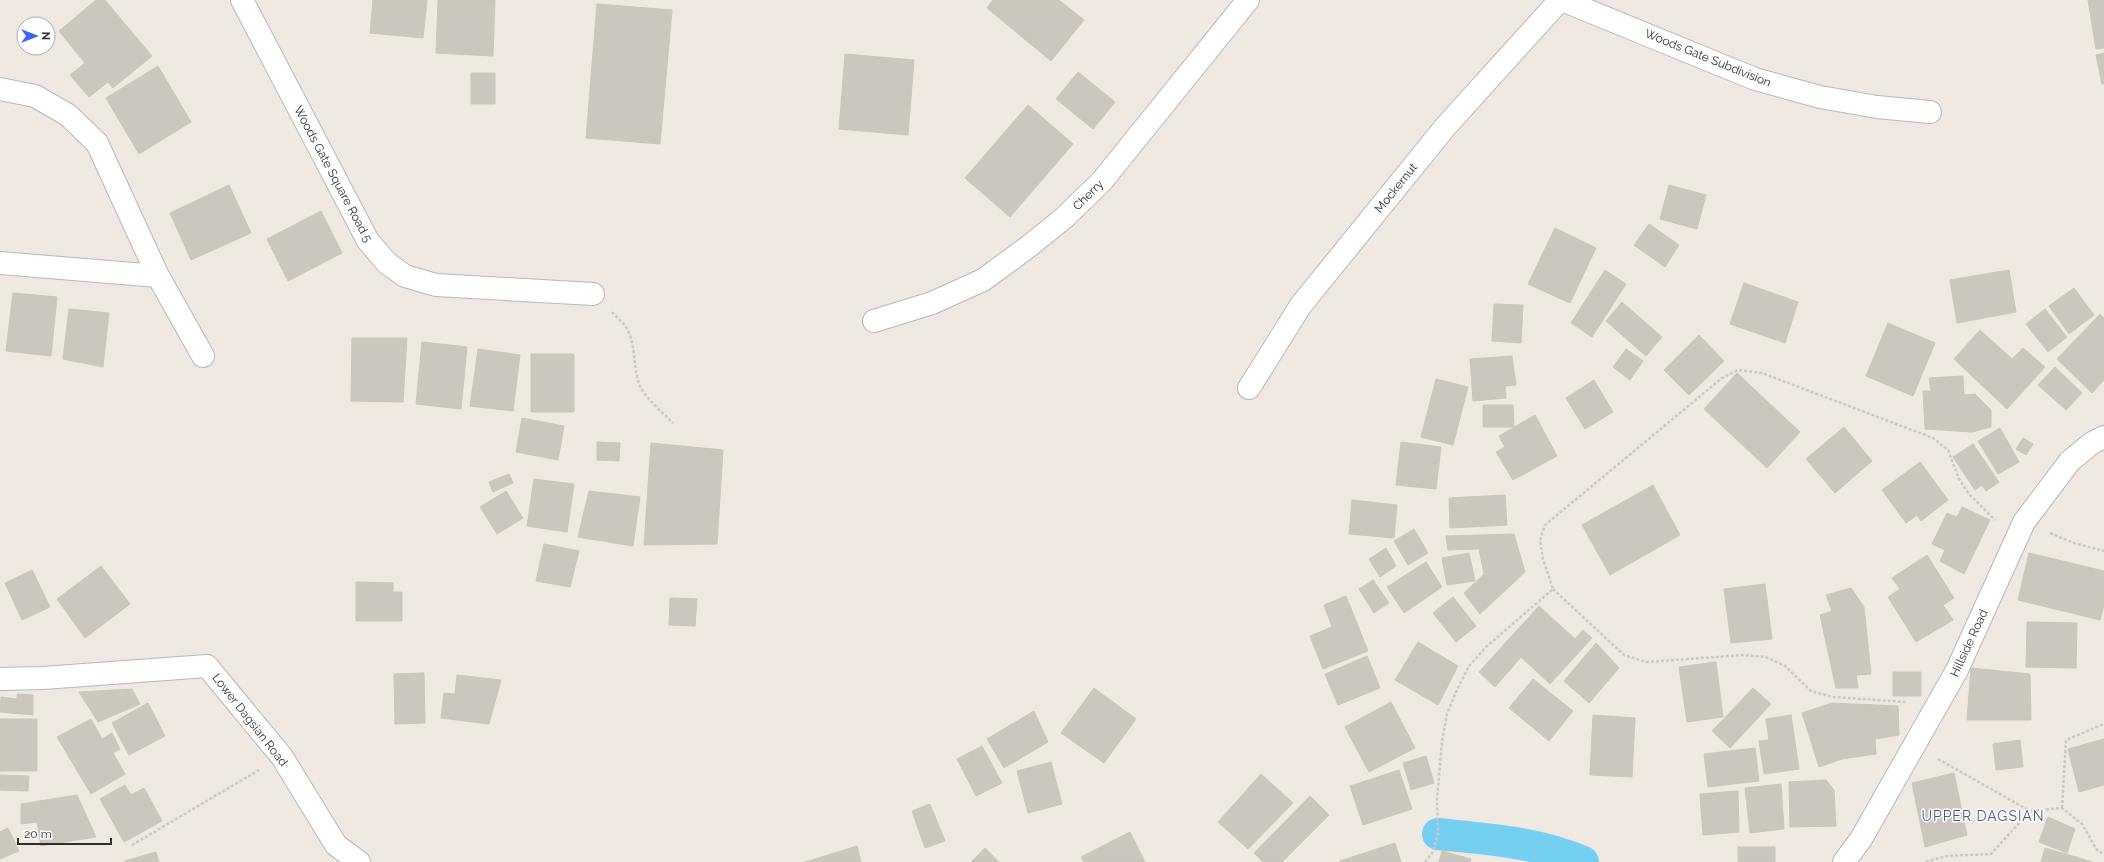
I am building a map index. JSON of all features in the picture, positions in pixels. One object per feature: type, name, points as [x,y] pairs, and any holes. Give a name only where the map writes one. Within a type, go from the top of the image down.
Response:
[{"type":"street","name":"Woods Gate Square Road 5","points":[[242,0],[368,242],[387,263],[405,276],[436,285],[593,294]]},
{"type":"street","name":"Cherry","points":[[874,321],[932,303],[983,280],[1064,218],[1102,181],[1248,0]]},
{"type":"street","name":"Woods Gate Subdivision","points":[[1561,0],[1755,79],[1820,97],[1877,107],[1930,112]]},
{"type":"street","name":"Mockernut","points":[[1249,388],[1302,305],[1446,126],[1561,0]]},
{"type":"street","points":[[0,89],[35,96],[55,107],[68,115],[97,143],[158,276],[203,356]]},
{"type":"street","points":[[0,263],[158,276]]},
{"type":"street","name":"Hillside Road","points":[[1844,862],[1861,839],[1912,746],[1936,709],[1980,621],[2019,531],[2070,460],[2092,443],[2104,437]]},
{"type":"street","name":"Lower Dagsian Road","points":[[0,679],[43,678],[207,666],[282,757],[336,845],[359,862]]},
{"type":"path","points":[[593,294],[626,326],[632,346],[635,368],[641,387],[654,404],[674,423]]},
{"type":"path","points":[[1936,709],[1905,702],[1833,697],[1811,690],[1785,666],[1766,657],[1744,655],[1646,662],[1624,655],[1553,589],[1543,559],[1540,540],[1545,526],[1722,378],[1738,370],[1762,373],[1933,438],[1948,450],[1959,479],[1969,494],[2019,531],[2104,551]]},
{"type":"path","points":[[1425,862],[1433,852],[1438,834],[1437,799],[1442,741],[1447,714],[1456,692],[1469,666],[1486,647],[1553,589]]},
{"type":"path","points":[[2062,808],[2066,740],[2104,724]]},
{"type":"path","points":[[1912,746],[2030,812],[2062,808],[2082,824],[2097,850],[2104,854]]},
{"type":"path","points":[[132,845],[282,757]]},
{"type":"path","points":[[1926,862],[1946,856],[1991,854],[2030,812]]},
{"type":"building","points":[[96,0],[105,0],[152,56],[113,88],[108,82],[89,97],[70,75],[85,63],[59,31]]},
{"type":"building","points":[[373,0],[427,0],[423,38],[370,33]]},
{"type":"building","points":[[438,0],[495,0],[493,56],[436,53]]},
{"type":"building","points":[[993,0],[1059,0],[1084,20],[1051,61],[987,8]]},
{"type":"building","points":[[2088,0],[2104,0],[2104,48],[2096,49]]},
{"type":"building","points":[[597,4],[672,10],[660,144],[586,138]]},
{"type":"building","points":[[2104,53],[2104,84],[2102,84],[2096,55]]},
{"type":"building","points":[[845,54],[914,60],[908,135],[839,129]]},
{"type":"building","points":[[158,66],[191,122],[139,154],[106,98]]},
{"type":"building","points":[[1078,72],[1115,102],[1093,129],[1056,99]]},
{"type":"building","points":[[471,73],[495,73],[495,104],[471,104]]},
{"type":"building","points":[[1028,105],[1073,144],[1010,217],[965,178]]},
{"type":"building","points":[[229,185],[251,233],[191,260],[170,213]]},
{"type":"building","points":[[1669,185],[1706,195],[1697,229],[1660,219]]},
{"type":"building","points":[[321,211],[342,253],[288,281],[267,239]]},
{"type":"building","points":[[1649,224],[1679,245],[1665,267],[1634,245]]},
{"type":"building","points":[[1555,228],[1596,248],[1570,303],[1528,284]]},
{"type":"building","points":[[1605,270],[1626,284],[1592,337],[1571,323]]},
{"type":"building","points":[[2009,270],[2016,312],[1957,323],[1950,280]]},
{"type":"building","points":[[1744,283],[1798,302],[1785,343],[1730,324]]},
{"type":"building","points":[[2074,288],[2094,315],[2069,334],[2049,306]]},
{"type":"building","points":[[13,293],[57,297],[51,356],[6,351]]},
{"type":"building","points":[[1622,302],[1662,337],[1646,356],[1606,321]]},
{"type":"building","points":[[1494,304],[1523,305],[1521,343],[1492,341]]},
{"type":"building","points":[[69,309],[109,313],[103,367],[63,359]]},
{"type":"building","points":[[2045,309],[2067,337],[2048,352],[2026,324]]},
{"type":"building","points":[[2100,314],[2104,318],[2104,380],[2092,393],[2057,359]]},
{"type":"building","points":[[1888,323],[1935,343],[1913,396],[1866,376]]},
{"type":"building","points":[[1980,330],[2012,359],[2023,348],[2045,367],[2007,409],[1954,359]]},
{"type":"building","points":[[1699,335],[1724,361],[1689,395],[1664,370]]},
{"type":"building","points":[[352,338],[407,338],[403,402],[351,401]]},
{"type":"building","points":[[422,342],[467,347],[461,409],[416,404]]},
{"type":"building","points":[[478,349],[520,355],[513,411],[470,406]]},
{"type":"building","points":[[1626,349],[1643,361],[1630,380],[1613,367]]},
{"type":"building","points":[[531,354],[574,354],[574,412],[531,412]]},
{"type":"building","points":[[1512,356],[1516,385],[1505,386],[1506,398],[1473,401],[1470,359]]},
{"type":"building","points":[[2055,367],[2082,393],[2066,410],[2038,385]]},
{"type":"building","points":[[1737,373],[1800,432],[1767,468],[1704,409]]},
{"type":"building","points":[[1963,376],[1964,395],[1975,394],[1991,410],[1991,427],[1972,432],[1925,429],[1923,391],[1931,391],[1929,378]]},
{"type":"building","points":[[1436,379],[1468,387],[1453,445],[1421,437]]},
{"type":"building","points":[[1594,380],[1613,412],[1585,429],[1566,398]]},
{"type":"building","points":[[1483,405],[1513,405],[1514,427],[1483,427]]},
{"type":"building","points":[[1535,415],[1557,456],[1513,480],[1496,452],[1505,447],[1499,436]]},
{"type":"building","points":[[522,418],[564,426],[558,460],[516,452]]},
{"type":"building","points":[[1844,427],[1872,461],[1835,493],[1806,459]]},
{"type":"building","points":[[2000,428],[2019,462],[1998,474],[1978,441]]},
{"type":"building","points":[[2023,438],[2033,444],[2026,455],[2016,449]]},
{"type":"building","points":[[597,442],[620,443],[619,461],[597,460]]},
{"type":"building","points":[[1401,442],[1441,447],[1436,489],[1396,485]]},
{"type":"building","points":[[651,443],[723,450],[717,544],[644,545]]},
{"type":"building","points":[[1973,444],[1999,482],[1986,491],[1982,485],[1975,490],[1953,457]]},
{"type":"building","points":[[1920,462],[1948,500],[1921,521],[1917,515],[1906,523],[1882,490]]},
{"type":"building","points":[[509,474],[513,483],[493,492],[489,482]]},
{"type":"building","points":[[534,479],[574,484],[567,532],[527,526]]},
{"type":"building","points":[[1653,485],[1680,535],[1610,575],[1582,525]]},
{"type":"building","points":[[506,491],[523,518],[497,534],[480,507]]},
{"type":"building","points":[[589,491],[640,497],[633,546],[578,537]]},
{"type":"building","points":[[1505,495],[1507,525],[1450,528],[1449,498]]},
{"type":"building","points":[[1352,500],[1397,505],[1394,538],[1349,534]]},
{"type":"building","points":[[1962,507],[1990,520],[1964,574],[1940,561],[1945,550],[1932,544],[1947,513],[1957,517]]},
{"type":"building","points":[[1414,529],[1428,553],[1408,565],[1394,541]]},
{"type":"building","points":[[1514,534],[1525,572],[1480,614],[1464,593],[1484,574],[1479,549],[1448,550],[1446,536]]},
{"type":"building","points":[[544,544],[579,551],[570,587],[536,581]]},
{"type":"building","points":[[1386,548],[1396,566],[1380,577],[1369,559]]},
{"type":"building","points":[[1469,553],[1475,581],[1447,585],[1442,558]]},
{"type":"building","points":[[2029,553],[2104,571],[2104,605],[2100,620],[2018,600]]},
{"type":"building","points":[[1927,555],[1954,598],[1943,605],[1953,620],[1916,642],[1888,597],[1900,589],[1892,578]]},
{"type":"building","points":[[1426,562],[1442,587],[1404,613],[1387,587]]},
{"type":"building","points":[[101,566],[130,604],[85,638],[57,599]]},
{"type":"building","points":[[32,570],[50,607],[22,620],[5,583]]},
{"type":"building","points":[[1373,580],[1389,603],[1374,613],[1359,589]]},
{"type":"building","points":[[356,582],[393,583],[393,592],[402,592],[402,621],[356,621]]},
{"type":"building","points":[[1765,584],[1772,639],[1731,643],[1724,589]]},
{"type":"building","points":[[1851,588],[1864,607],[1871,674],[1856,675],[1858,688],[1836,688],[1820,615],[1832,611],[1826,595]]},
{"type":"building","points":[[1346,596],[1368,651],[1323,669],[1310,636],[1332,627],[1324,605]]},
{"type":"building","points":[[1453,597],[1476,626],[1456,642],[1433,613]]},
{"type":"building","points":[[670,598],[697,599],[695,626],[669,625]]},
{"type":"building","points":[[1539,606],[1575,639],[1583,630],[1592,638],[1550,684],[1521,657],[1495,687],[1479,672]]},
{"type":"building","points":[[2027,622],[2077,623],[2076,668],[2026,667]]},
{"type":"building","points":[[1418,642],[1458,666],[1438,705],[1395,680]]},
{"type":"building","points":[[1596,643],[1619,668],[1589,703],[1564,681]]},
{"type":"building","points":[[1367,656],[1380,688],[1338,705],[1325,674]]},
{"type":"building","points":[[1716,662],[1723,717],[1687,722],[1679,667]]},
{"type":"building","points":[[1971,668],[2030,674],[2031,720],[1967,720]]},
{"type":"building","points":[[1893,672],[1921,672],[1921,696],[1893,696]]},
{"type":"building","points":[[424,673],[425,723],[395,724],[394,674]]},
{"type":"building","points":[[457,675],[501,680],[489,724],[441,718],[444,693],[455,694]]},
{"type":"building","points":[[1533,679],[1573,711],[1549,741],[1509,708]]},
{"type":"building","points":[[1094,688],[1136,719],[1104,763],[1061,733]]},
{"type":"building","points":[[1753,688],[1771,704],[1730,748],[1712,731]]},
{"type":"building","points":[[132,689],[140,704],[98,722],[79,692]]},
{"type":"building","points":[[17,694],[33,695],[33,715],[0,712],[1,697],[17,699]]},
{"type":"building","points":[[1391,702],[1415,748],[1369,772],[1345,727]]},
{"type":"building","points":[[148,703],[165,736],[129,755],[112,723]]},
{"type":"building","points":[[1832,703],[1898,706],[1899,735],[1875,739],[1876,754],[1842,759],[1819,767],[1802,713]]},
{"type":"building","points":[[1034,711],[1048,742],[1004,768],[987,739]]},
{"type":"building","points":[[1593,715],[1635,718],[1632,777],[1590,775]]},
{"type":"building","points":[[1791,715],[1799,769],[1764,774],[1759,741],[1769,740],[1766,719]]},
{"type":"building","points":[[0,719],[37,719],[37,771],[0,771]]},
{"type":"building","points":[[91,719],[102,739],[112,733],[120,749],[113,753],[125,774],[91,794],[57,737]]},
{"type":"building","points":[[2104,739],[2104,785],[2079,792],[2068,749]]},
{"type":"building","points":[[2020,740],[2023,767],[1996,770],[1993,744]]},
{"type":"building","points":[[982,746],[1002,783],[976,796],[957,759]]},
{"type":"building","points":[[1755,748],[1759,781],[1708,787],[1704,754]]},
{"type":"building","points":[[1426,756],[1434,783],[1411,790],[1403,763]]},
{"type":"building","points":[[1051,762],[1062,804],[1028,813],[1017,771]]},
{"type":"building","points":[[1399,770],[1412,809],[1363,825],[1350,786]]},
{"type":"building","points":[[1954,773],[1967,835],[1925,847],[1912,783]]},
{"type":"building","points":[[1261,774],[1293,803],[1248,849],[1218,822]]},
{"type":"building","points":[[0,775],[29,776],[28,791],[0,790]]},
{"type":"building","points":[[1826,780],[1834,790],[1836,826],[1790,827],[1789,782]]},
{"type":"building","points":[[1781,784],[1784,829],[1750,833],[1745,788]]},
{"type":"building","points":[[125,785],[131,795],[144,788],[162,821],[124,842],[100,799]]},
{"type":"building","points":[[1738,791],[1739,832],[1703,835],[1700,794]]},
{"type":"building","points":[[77,795],[96,837],[41,846],[37,822],[21,824],[21,804]]},
{"type":"building","points":[[1310,796],[1329,815],[1282,862],[1263,862],[1254,853]]},
{"type":"building","points":[[930,804],[945,841],[925,848],[912,811]]},
{"type":"building","points":[[2048,817],[2075,829],[2067,853],[2039,842]]},
{"type":"building","points":[[8,828],[19,851],[0,859],[0,832]]},
{"type":"building","points":[[1130,832],[1145,862],[1084,862],[1081,857]]},
{"type":"building","points":[[1395,843],[1401,862],[1340,862],[1340,861]]},
{"type":"building","points":[[857,846],[861,862],[805,862]]},
{"type":"building","points":[[1738,847],[1775,847],[1775,862],[1738,862]]},
{"type":"building","points":[[985,848],[999,862],[971,862]]},
{"type":"building","points":[[2045,848],[2093,862],[2041,862]]},
{"type":"building","points":[[1442,851],[1471,859],[1470,862],[1439,862]]},
{"type":"building","points":[[156,852],[159,862],[125,862],[125,861]]},
{"type":"waterway","points":[[1438,834],[1512,842],[1566,855],[1583,862]]},
{"type":"district","name":"UPPER DAGSIAN","points":[[1983,816]]}]
